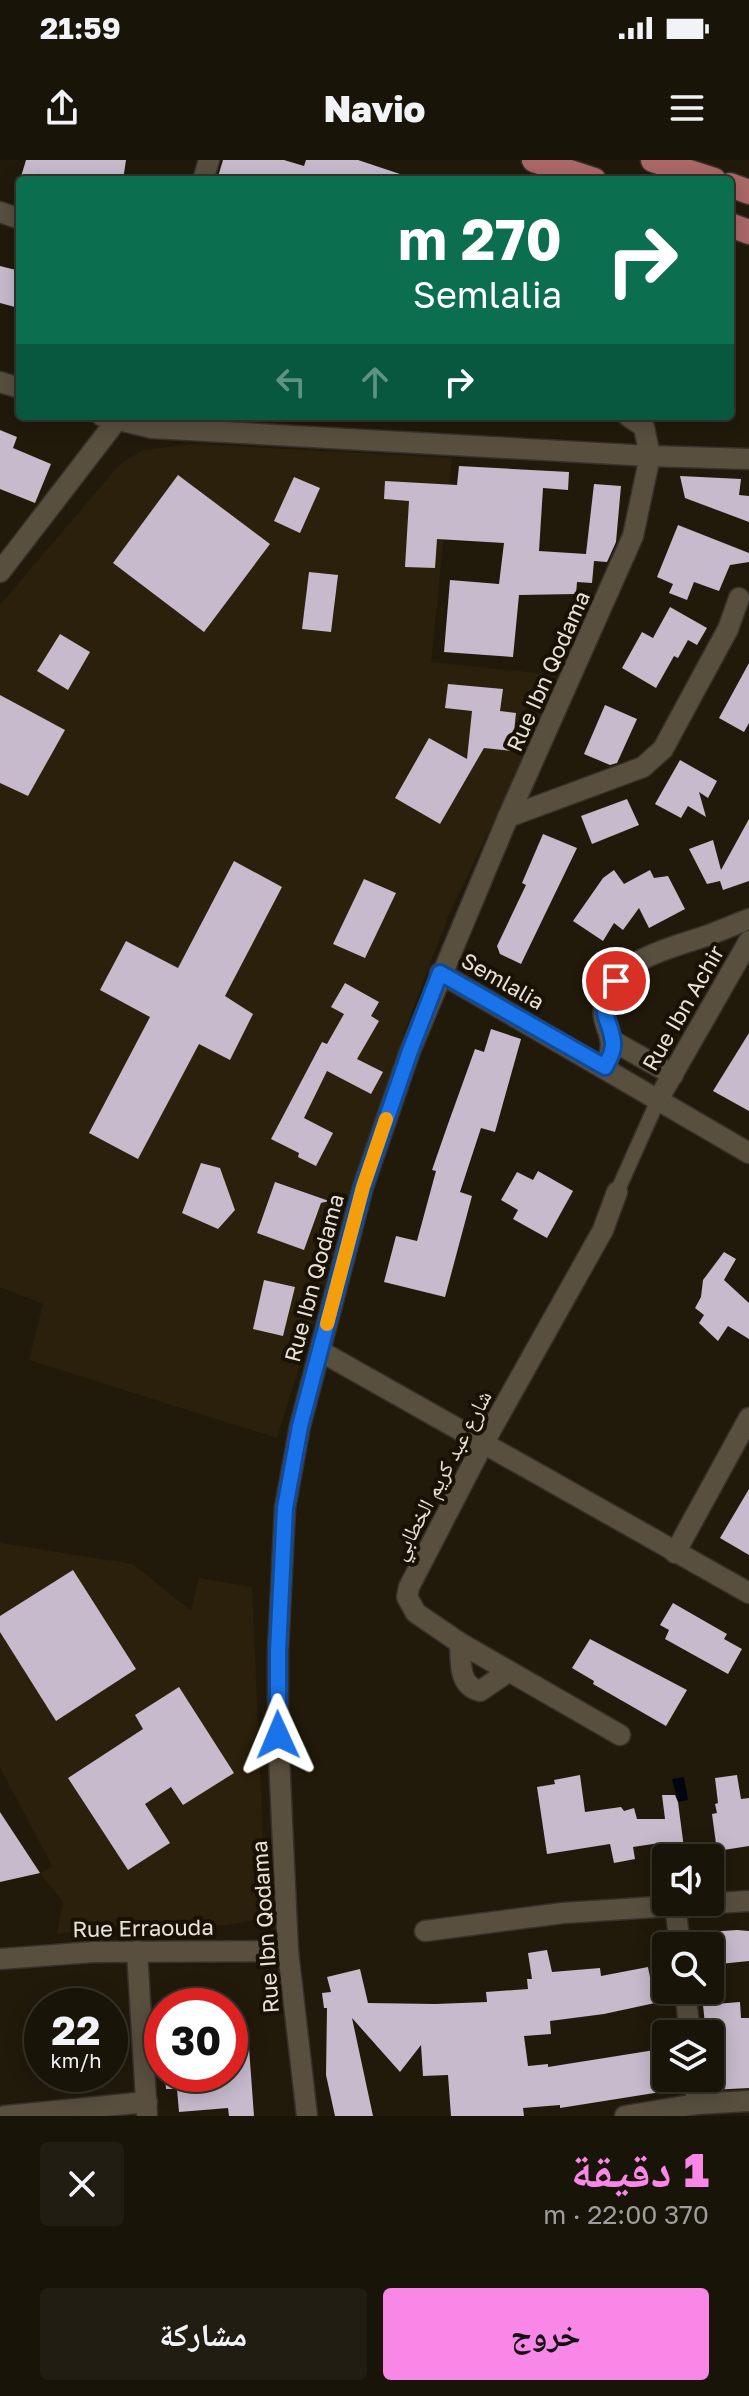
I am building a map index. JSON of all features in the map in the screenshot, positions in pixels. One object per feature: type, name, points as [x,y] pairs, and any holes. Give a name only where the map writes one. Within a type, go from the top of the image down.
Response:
[{"type":"main road","points":[[534,160],[582,176]]},
{"type":"main road","points":[[653,160],[702,176]]},
{"type":"street","points":[[0,572],[112,420]]},
{"type":"street","points":[[121,420],[152,428],[749,459]]},
{"type":"street","points":[[634,420],[644,427],[650,456]]},
{"type":"street","name":"Rue Ibn Qodama","points":[[307,2116],[288,1951],[278,1735],[280,1590],[285,1508],[300,1426],[363,1187],[410,1051],[440,973],[508,817],[623,563],[633,536],[650,456]]},
{"type":"street","points":[[508,817],[643,767],[653,760],[663,749],[728,629],[739,598]]},
{"type":"street","points":[[605,1067],[613,1041],[604,1017],[604,1006],[608,993],[628,969],[654,952],[749,919]]},
{"type":"street","name":"Rue Ibn Achir","points":[[659,1098],[749,941]]},
{"type":"street","name":"Semlalia","points":[[440,973],[749,1153]]},
{"type":"street","points":[[613,1041],[673,1075]]},
{"type":"street","points":[[617,1192],[659,1098]]},
{"type":"street","name":"شارع عبد كريم الخطابي","points":[[617,1192],[603,1230],[483,1444],[409,1587],[407,1597],[416,1613],[460,1643],[620,1735]]},
{"type":"street","points":[[320,1351],[749,1593]]},
{"type":"street","points":[[675,1553],[749,1418]]},
{"type":"street","points":[[460,1643],[464,1681],[469,1687],[480,1691],[508,1672]]},
{"type":"street","points":[[724,1902],[749,1901]]},
{"type":"street","points":[[425,1931],[563,1913],[652,1906]]},
{"type":"street","points":[[5,2116],[147,2109],[137,1951]]},
{"type":"street","name":"Rue Erraouda","points":[[0,1959],[137,1951],[288,1951]]},
{"type":"street","points":[[696,2092],[697,2104]]},
{"type":"street","points":[[625,2116],[697,2104],[749,2101]]},
{"type":"shaded area","points":[[194,444],[452,458],[431,662],[557,675],[515,777],[449,914],[405,1030],[277,1438],[29,1360],[43,1304],[0,1287],[0,605],[120,464],[143,450]]},
{"type":"shaded area","points":[[0,1543],[133,1564],[191,1611],[199,1578],[252,1587],[264,1866],[270,1897],[266,1909],[256,1920],[227,1925],[119,1926],[57,1934],[63,1902],[40,1873],[52,1866],[0,1767]]},
{"type":"shaded area","points":[[684,1777],[688,1800],[678,1802],[672,1779]]},
{"type":"building","points":[[26,160],[126,160],[124,176],[21,176]]},
{"type":"building","points":[[223,160],[284,160],[304,166],[306,160],[358,160],[406,176],[218,176]]},
{"type":"building","points":[[0,266],[16,270],[16,303],[15,307],[0,303]]},
{"type":"building","points":[[0,430],[17,437],[13,448],[51,464],[35,503],[0,489]]},
{"type":"building","points":[[459,466],[569,472],[568,490],[543,488],[539,551],[586,554],[594,484],[621,486],[616,542],[607,562],[594,561],[592,583],[577,582],[576,594],[519,595],[513,657],[444,652],[450,580],[499,584],[504,543],[437,539],[435,568],[405,567],[409,501],[384,499],[385,481],[457,485]]},
{"type":"building","points":[[178,475],[270,544],[204,632],[113,563]]},
{"type":"building","points":[[680,476],[741,479],[739,495],[749,496],[749,522],[685,498]]},
{"type":"building","points":[[294,477],[320,488],[300,533],[274,521]]},
{"type":"building","points":[[678,525],[749,553],[749,562],[730,565],[719,591],[694,582],[687,600],[669,593],[673,584],[657,577]]},
{"type":"building","points":[[309,572],[338,575],[331,632],[302,629]]},
{"type":"building","points":[[670,607],[707,628],[697,645],[688,640],[678,658],[674,656],[656,688],[622,668],[642,632],[653,638]]},
{"type":"building","points":[[60,634],[90,652],[68,690],[37,671]]},
{"type":"building","points":[[749,663],[749,723],[744,732],[719,718]]},
{"type":"building","points":[[448,684],[503,689],[500,711],[516,713],[512,751],[484,748],[440,824],[395,798],[429,738],[467,759],[472,711],[445,708]]},
{"type":"building","points":[[0,695],[65,730],[28,796],[0,783]]},
{"type":"building","points":[[605,705],[637,719],[617,763],[610,765],[584,754]]},
{"type":"building","points":[[680,760],[717,781],[708,798],[699,792],[706,817],[688,806],[681,818],[655,804]]},
{"type":"building","points":[[627,799],[639,825],[592,844],[581,816]]},
{"type":"building","points":[[749,819],[749,881],[723,890],[720,881],[707,884],[689,849],[713,840],[721,870]]},
{"type":"building","points":[[543,834],[577,848],[521,964],[500,954],[497,946],[526,885],[522,883]]},
{"type":"building","points":[[234,861],[282,887],[225,996],[253,1014],[230,1060],[199,1044],[138,1159],[89,1133],[150,1017],[100,990],[126,941],[178,968]]},
{"type":"building","points":[[614,870],[624,884],[650,870],[654,878],[668,876],[685,909],[649,928],[639,908],[623,930],[614,923],[603,941],[573,921],[603,878]]},
{"type":"building","points":[[364,879],[396,893],[365,958],[333,944]]},
{"type":"building","points":[[345,983],[379,1002],[371,1016],[379,1021],[357,1059],[383,1072],[371,1094],[327,1071],[304,1118],[333,1133],[316,1166],[298,1157],[299,1153],[271,1139],[322,1042],[327,1044],[344,1014],[331,1007]]},
{"type":"building","points":[[491,1029],[521,1039],[495,1132],[481,1128],[460,1192],[472,1196],[445,1297],[384,1282],[396,1236],[417,1241],[436,1171],[432,1170],[448,1124],[475,1049],[484,1052]]},
{"type":"building","points":[[749,1033],[749,1111],[713,1091]]},
{"type":"building","points":[[201,1163],[220,1168],[235,1210],[218,1229],[182,1213]]},
{"type":"building","points":[[538,1171],[573,1191],[547,1238],[513,1219],[518,1210],[501,1200],[517,1172],[533,1180]]},
{"type":"building","points":[[275,1182],[329,1201],[321,1203],[304,1250],[257,1233]]},
{"type":"building","points":[[724,1252],[736,1259],[724,1280],[749,1303],[749,1339],[728,1326],[718,1341],[699,1323],[704,1315],[695,1308],[701,1297],[703,1280]]},
{"type":"building","points":[[264,1280],[295,1287],[283,1336],[253,1329]]},
{"type":"building","points":[[749,1489],[749,1555],[720,1538]]},
{"type":"building","points":[[73,1570],[136,1669],[56,1721],[0,1632],[0,1616]]},
{"type":"building","points":[[673,1603],[727,1634],[724,1639],[742,1649],[728,1674],[665,1639],[669,1630],[660,1625]]},
{"type":"building","points":[[590,1639],[687,1690],[666,1726],[593,1684],[594,1681],[572,1668]]},
{"type":"building","points":[[179,1687],[234,1773],[183,1805],[171,1787],[145,1804],[170,1843],[128,1870],[68,1778],[143,1729],[135,1715]]},
{"type":"building","points":[[580,1775],[585,1812],[634,1808],[637,1819],[665,1819],[662,1795],[675,1795],[683,1844],[666,1842],[633,1847],[635,1859],[614,1863],[610,1844],[547,1854],[537,1787],[555,1784],[554,1780]]},
{"type":"building","points":[[737,1775],[741,1799],[749,1798],[749,1846],[724,1850],[724,1844],[716,1844],[712,1814],[717,1813],[715,1804],[718,1803],[715,1778]]},
{"type":"building","points":[[0,1812],[40,1873],[0,1882]]},
{"type":"building","points":[[749,1931],[749,1961],[724,1964],[724,1932],[707,1932]]},
{"type":"building","points":[[547,1950],[552,1972],[600,1968],[601,1976],[648,1967],[652,2004],[550,2021],[551,2034],[524,2036],[528,2066],[548,2064],[548,2067],[652,2050],[652,2092],[661,2092],[560,2108],[560,2105],[523,2108],[524,2116],[451,2116],[448,2075],[423,2076],[421,2045],[400,2072],[352,2018],[373,2116],[335,2116],[326,2075],[327,2008],[324,2008],[322,1993],[331,1992],[327,1977],[360,1969],[368,2003],[487,2002],[486,1992],[528,1989],[527,1979],[532,1979],[528,1953]]},
{"type":"building","points":[[740,2002],[741,2018],[749,2018],[749,2088],[724,2089],[724,2020],[705,2020],[703,2005]]},
{"type":"building","points":[[248,2034],[254,2116],[229,2116],[228,2108],[179,2112],[177,2092],[248,2092]]},
{"type":"slow traffic","points":[[327,1324],[363,1187],[386,1119]]},
{"type":"route","points":[[278,1735],[278,1651],[285,1508],[300,1426],[363,1187],[440,973],[605,1067],[613,1041],[604,1017],[604,1006],[616,981]]}]
